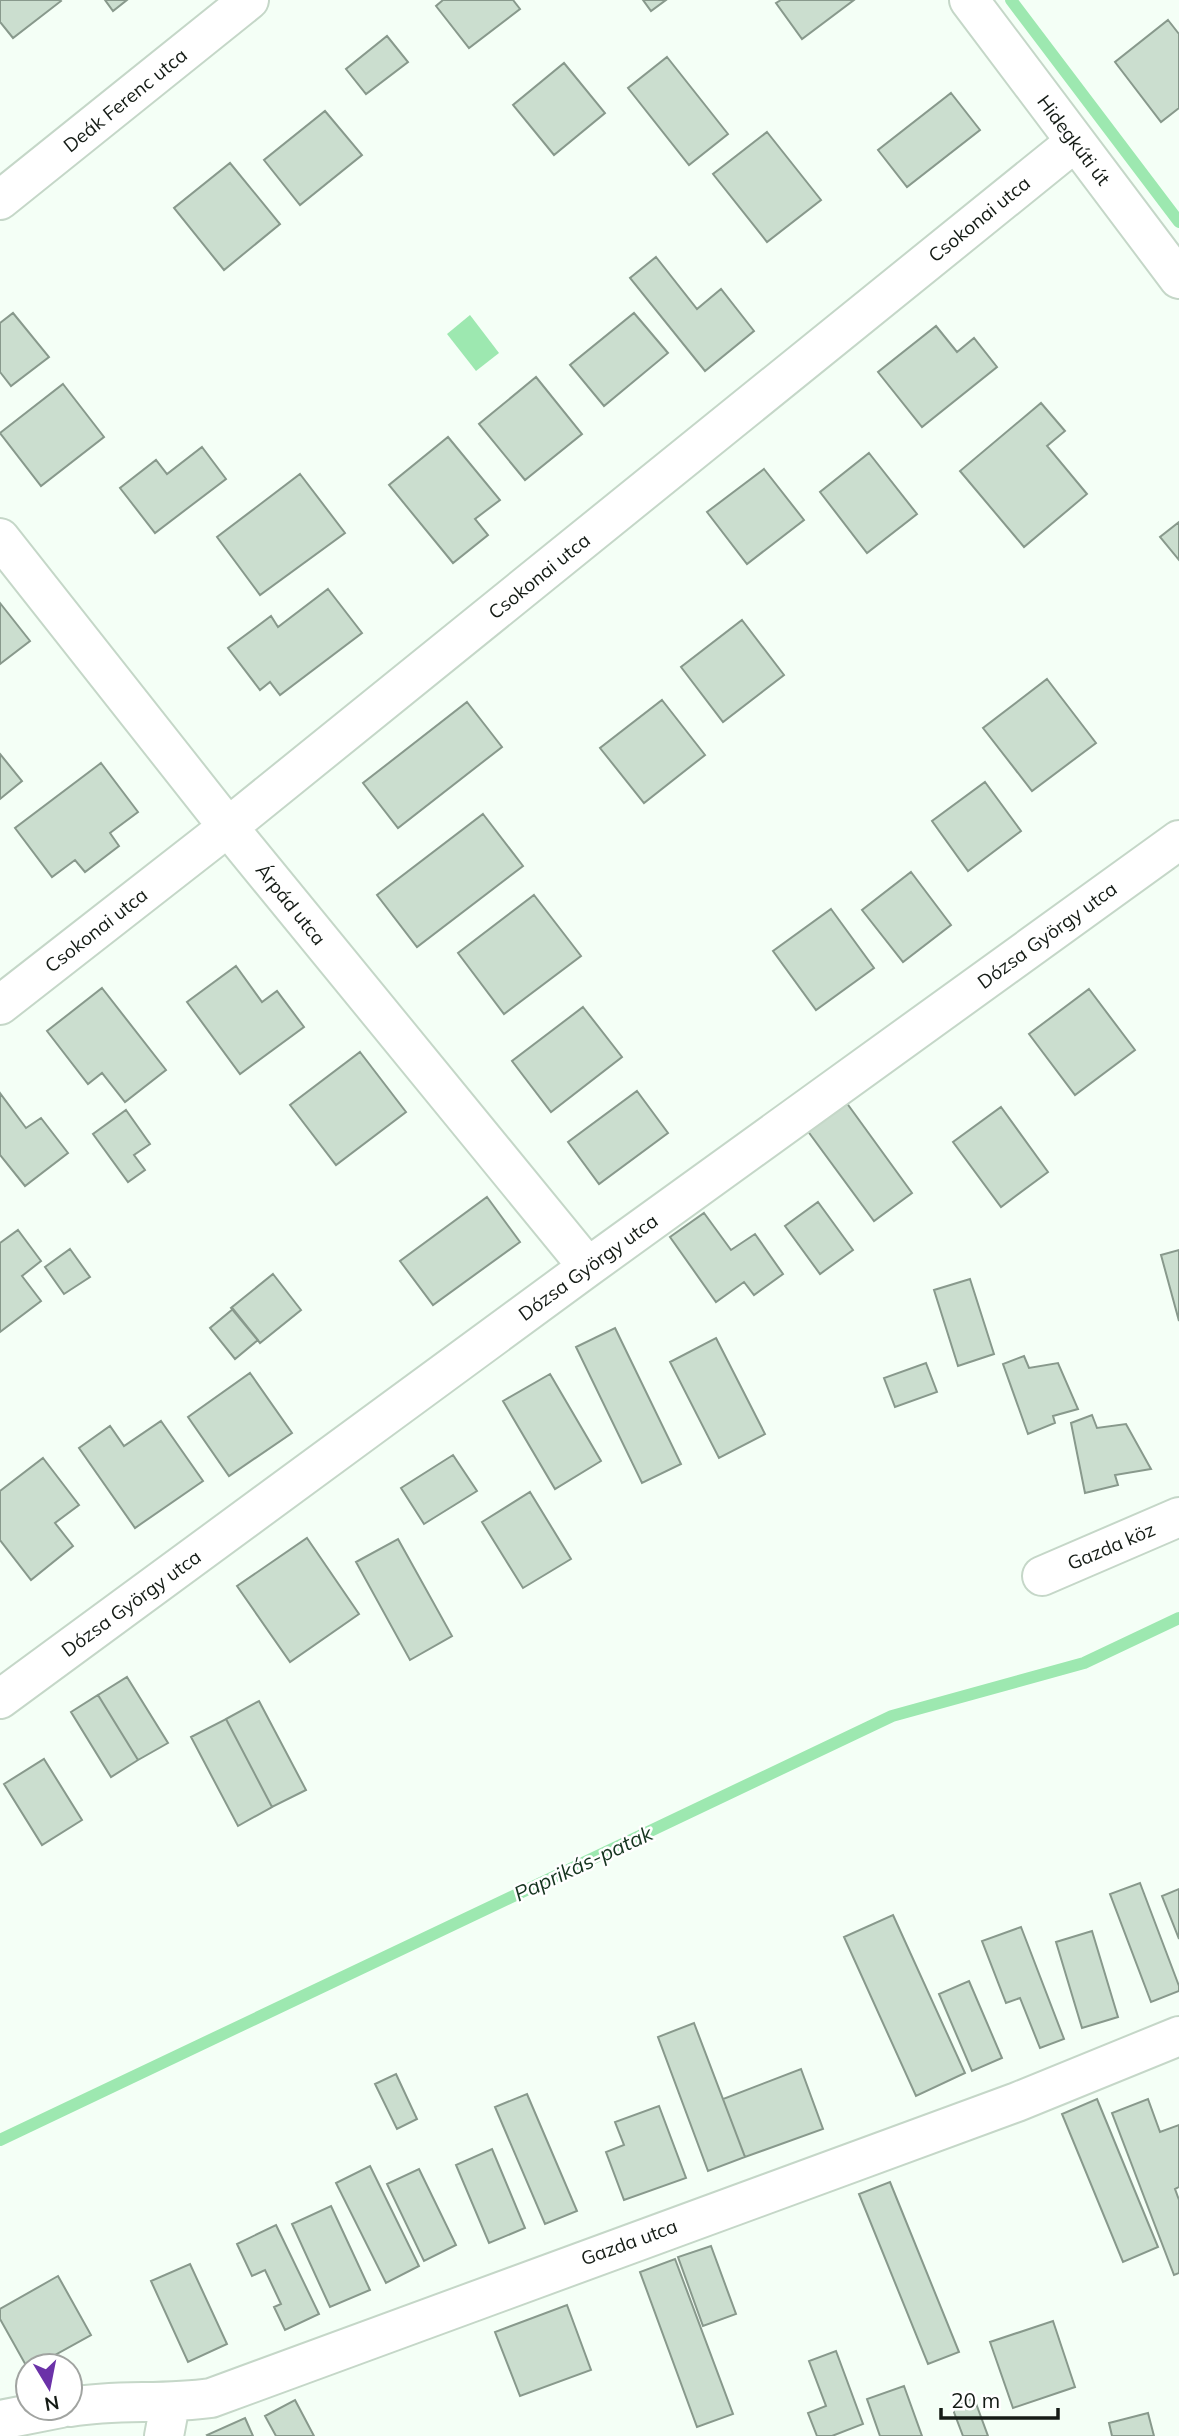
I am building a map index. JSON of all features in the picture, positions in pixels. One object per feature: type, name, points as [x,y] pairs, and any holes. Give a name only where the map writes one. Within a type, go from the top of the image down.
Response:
[{"type":"street","name":"Deák Ferenc utca","points":[[0,200],[249,0]]},
{"type":"street","name":"Hidegkúti út","points":[[970,0],[1178,275]]},
{"type":"street","name":"Csokonai utca","points":[[0,1005],[228,827],[1075,142]]},
{"type":"street","name":"Árpád utca","points":[[0,538],[228,827],[588,1267]]},
{"type":"street","name":"Dózsa György utca","points":[[0,1699],[588,1267],[1179,840]]},
{"type":"street","name":"Gazda köz","points":[[1042,1576],[1179,1517]]},
{"type":"street","name":"Gazda utca","points":[[84,2405],[102,2402],[167,2420],[211,2398],[1017,2102],[1179,2036]]},
{"type":"shaded area","points":[[470,315],[499,353],[476,371],[447,334]]},
{"type":"building","points":[[0,0],[61,1],[13,38],[0,22]]},
{"type":"building","points":[[105,0],[127,0],[113,11]]},
{"type":"building","points":[[443,0],[513,0],[520,9],[469,48],[436,6]]},
{"type":"building","points":[[643,0],[666,0],[651,11]]},
{"type":"building","points":[[781,0],[854,0],[802,39],[776,3]]},
{"type":"building","points":[[1168,20],[1179,34],[1179,108],[1161,122],[1115,62]]},
{"type":"building","points":[[387,36],[408,62],[366,94],[346,69]]},
{"type":"building","points":[[667,57],[728,134],[689,165],[628,88]]},
{"type":"building","points":[[564,63],[605,113],[554,155],[513,105]]},
{"type":"building","points":[[951,93],[980,130],[907,187],[878,150]]},
{"type":"building","points":[[325,111],[362,155],[300,205],[264,160]]},
{"type":"building","points":[[767,132],[821,200],[767,242],[713,174]]},
{"type":"building","points":[[230,163],[280,224],[224,270],[174,208]]},
{"type":"building","points":[[656,257],[697,309],[721,289],[754,331],[705,371],[630,278]]},
{"type":"building","points":[[13,313],[49,357],[11,386],[0,372],[0,323]]},
{"type":"building","points":[[634,313],[668,353],[604,406],[570,365]]},
{"type":"building","points":[[936,326],[957,352],[974,338],[997,367],[922,427],[878,372]]},
{"type":"building","points":[[536,377],[582,434],[525,480],[479,424]]},
{"type":"building","points":[[63,384],[104,437],[41,486],[0,433]]},
{"type":"building","points":[[1041,403],[1065,431],[1047,446],[1087,494],[1024,547],[960,471]]},
{"type":"building","points":[[448,437],[500,500],[475,519],[488,535],[453,563],[389,485]]},
{"type":"building","points":[[202,447],[226,479],[155,533],[120,488],[156,460],[167,474]]},
{"type":"building","points":[[869,453],[917,514],[867,553],[820,492]]},
{"type":"building","points":[[764,469],[804,520],[747,564],[707,512]]},
{"type":"building","points":[[300,474],[345,533],[260,595],[217,537]]},
{"type":"building","points":[[1179,522],[1179,560],[1160,537]]},
{"type":"building","points":[[328,589],[362,633],[280,695],[270,682],[260,690],[228,648],[271,616],[278,627]]},
{"type":"building","points":[[0,603],[30,641],[0,664]]},
{"type":"building","points":[[742,620],[784,675],[723,722],[681,667]]},
{"type":"building","points":[[1047,679],[1096,743],[1032,791],[983,728]]},
{"type":"building","points":[[662,700],[705,755],[644,803],[600,748]]},
{"type":"building","points":[[467,702],[502,747],[398,828],[363,783]]},
{"type":"building","points":[[0,754],[22,781],[0,799]]},
{"type":"building","points":[[101,763],[138,812],[110,833],[119,846],[85,872],[75,860],[52,877],[15,828]]},
{"type":"building","points":[[985,782],[1021,831],[968,871],[932,821]]},
{"type":"building","points":[[483,814],[523,866],[417,947],[377,895]]},
{"type":"building","points":[[911,872],[951,925],[903,962],[862,910]]},
{"type":"building","points":[[534,895],[581,956],[504,1014],[458,953]]},
{"type":"building","points":[[831,909],[874,968],[816,1010],[773,951]]},
{"type":"building","points":[[236,966],[262,1002],[277,991],[304,1027],[240,1074],[187,1002]]},
{"type":"building","points":[[102,988],[166,1070],[125,1102],[102,1073],[88,1084],[47,1031]]},
{"type":"building","points":[[1089,989],[1135,1050],[1075,1095],[1029,1034]]},
{"type":"building","points":[[583,1007],[622,1057],[551,1112],[512,1061]]},
{"type":"building","points":[[360,1052],[406,1112],[336,1165],[290,1105]]},
{"type":"building","points":[[637,1091],[668,1133],[599,1184],[568,1142]]},
{"type":"building","points":[[0,1093],[26,1128],[41,1118],[68,1153],[25,1186],[0,1155]]},
{"type":"building","points":[[846,1102],[912,1193],[874,1221],[807,1130]]},
{"type":"building","points":[[1001,1107],[1048,1172],[1001,1207],[953,1142]]},
{"type":"building","points":[[126,1110],[150,1144],[134,1155],[145,1170],[128,1182],[93,1134]]},
{"type":"building","points":[[487,1197],[520,1242],[433,1305],[400,1261]]},
{"type":"building","points":[[818,1202],[853,1250],[820,1274],[785,1226]]},
{"type":"building","points":[[704,1213],[731,1250],[755,1234],[783,1274],[754,1295],[744,1282],[716,1302],[670,1237]]},
{"type":"building","points":[[18,1230],[41,1261],[22,1276],[41,1301],[0,1332],[0,1243]]},
{"type":"building","points":[[70,1249],[90,1277],[64,1294],[45,1267]]},
{"type":"building","points":[[1179,1250],[1179,1321],[1161,1255]]},
{"type":"building","points":[[273,1274],[301,1310],[260,1343],[231,1308]]},
{"type":"building","points":[[970,1279],[994,1354],[958,1366],[934,1290]]},
{"type":"building","points":[[233,1309],[258,1340],[235,1359],[210,1328]]},
{"type":"building","points":[[615,1328],[681,1464],[642,1483],[576,1347]]},
{"type":"building","points":[[716,1338],[765,1434],[719,1458],[670,1362]]},
{"type":"building","points":[[1024,1356],[1029,1368],[1058,1363],[1078,1409],[1053,1416],[1055,1423],[1028,1434],[1003,1364]]},
{"type":"building","points":[[926,1363],[937,1392],[895,1407],[884,1378]]},
{"type":"building","points":[[250,1373],[292,1433],[229,1476],[188,1417]]},
{"type":"building","points":[[550,1374],[601,1461],[555,1489],[503,1401]]},
{"type":"building","points":[[1092,1415],[1097,1428],[1126,1424],[1151,1469],[1115,1475],[1118,1485],[1085,1493],[1071,1423]]},
{"type":"building","points":[[161,1421],[203,1481],[135,1528],[79,1448],[110,1426],[124,1446]]},
{"type":"building","points":[[453,1455],[477,1491],[424,1524],[401,1488]]},
{"type":"building","points":[[43,1458],[79,1505],[55,1523],[73,1546],[31,1580],[0,1540],[0,1491]]},
{"type":"building","points":[[530,1492],[571,1559],[523,1588],[482,1522]]},
{"type":"building","points":[[307,1538],[359,1614],[290,1662],[237,1586]]},
{"type":"building","points":[[398,1539],[452,1636],[410,1660],[356,1562]]},
{"type":"building","points":[[127,1677],[168,1743],[138,1760],[98,1695]]},
{"type":"building","points":[[98,1695],[138,1760],[111,1777],[71,1712]]},
{"type":"building","points":[[259,1701],[306,1790],[272,1807],[226,1719]]},
{"type":"building","points":[[226,1719],[272,1807],[238,1826],[191,1737]]},
{"type":"building","points":[[44,1759],[82,1820],[42,1845],[4,1784]]},
{"type":"building","points":[[1140,1883],[1179,1986],[1179,1991],[1151,2002],[1110,1894]]},
{"type":"building","points":[[1179,1889],[1179,1939],[1162,1896]]},
{"type":"building","points":[[893,1915],[965,2073],[916,2096],[844,1937]]},
{"type":"building","points":[[1021,1927],[1064,2039],[1040,2048],[1020,1998],[1006,2003],[982,1941]]},
{"type":"building","points":[[1092,1931],[1118,2017],[1082,2028],[1056,1942]]},
{"type":"building","points":[[969,1981],[1002,2058],[972,2071],[939,1994]]},
{"type":"building","points":[[694,2023],[745,2157],[708,2171],[658,2037]]},
{"type":"building","points":[[801,2069],[823,2129],[745,2157],[723,2099]]},
{"type":"building","points":[[396,2074],[417,2119],[397,2129],[375,2084]]},
{"type":"building","points":[[527,2094],[577,2211],[545,2224],[495,2107]]},
{"type":"building","points":[[1097,2099],[1158,2247],[1123,2262],[1062,2114]]},
{"type":"building","points":[[1148,2099],[1160,2132],[1179,2125],[1179,2187],[1175,2189],[1179,2200],[1179,2273],[1174,2275],[1112,2113]]},
{"type":"building","points":[[659,2106],[686,2178],[624,2200],[606,2152],[624,2145],[615,2122]]},
{"type":"building","points":[[492,2149],[525,2228],[489,2243],[456,2165]]},
{"type":"building","points":[[370,2166],[419,2266],[386,2283],[336,2183]]},
{"type":"building","points":[[419,2169],[456,2245],[424,2261],[387,2184]]},
{"type":"building","points":[[890,2182],[959,2352],[928,2364],[859,2194]]},
{"type":"building","points":[[331,2206],[370,2290],[330,2307],[292,2224]]},
{"type":"building","points":[[276,2225],[319,2314],[285,2330],[274,2307],[281,2304],[265,2270],[252,2276],[237,2244]]},
{"type":"building","points":[[711,2246],[736,2314],[703,2326],[678,2257]]},
{"type":"building","points":[[675,2259],[733,2414],[697,2427],[640,2272]]},
{"type":"building","points":[[190,2264],[227,2344],[188,2362],[151,2281]]},
{"type":"building","points":[[58,2276],[91,2335],[60,2352],[18,2352],[0,2319],[0,2309]]},
{"type":"building","points":[[567,2305],[591,2370],[520,2396],[495,2332]]},
{"type":"building","points":[[1053,2321],[1075,2387],[1013,2408],[990,2342]]},
{"type":"building","points":[[836,2351],[863,2424],[832,2436],[817,2436],[808,2413],[826,2406],[809,2361]]},
{"type":"building","points":[[904,2386],[922,2436],[880,2436],[867,2399]]},
{"type":"building","points":[[974,2398],[988,2436],[963,2436],[952,2407]]},
{"type":"building","points":[[295,2400],[314,2436],[276,2436],[265,2416]]},
{"type":"building","points":[[1148,2413],[1154,2436],[1112,2436],[1109,2423]]},
{"type":"building","points":[[245,2418],[253,2436],[207,2435]]},
{"type":"waterway","points":[[1011,0],[1179,222]]},
{"type":"waterway","name":"Paprikás-patak","points":[[0,2140],[892,1716],[1084,1663],[1179,1618]]}]
